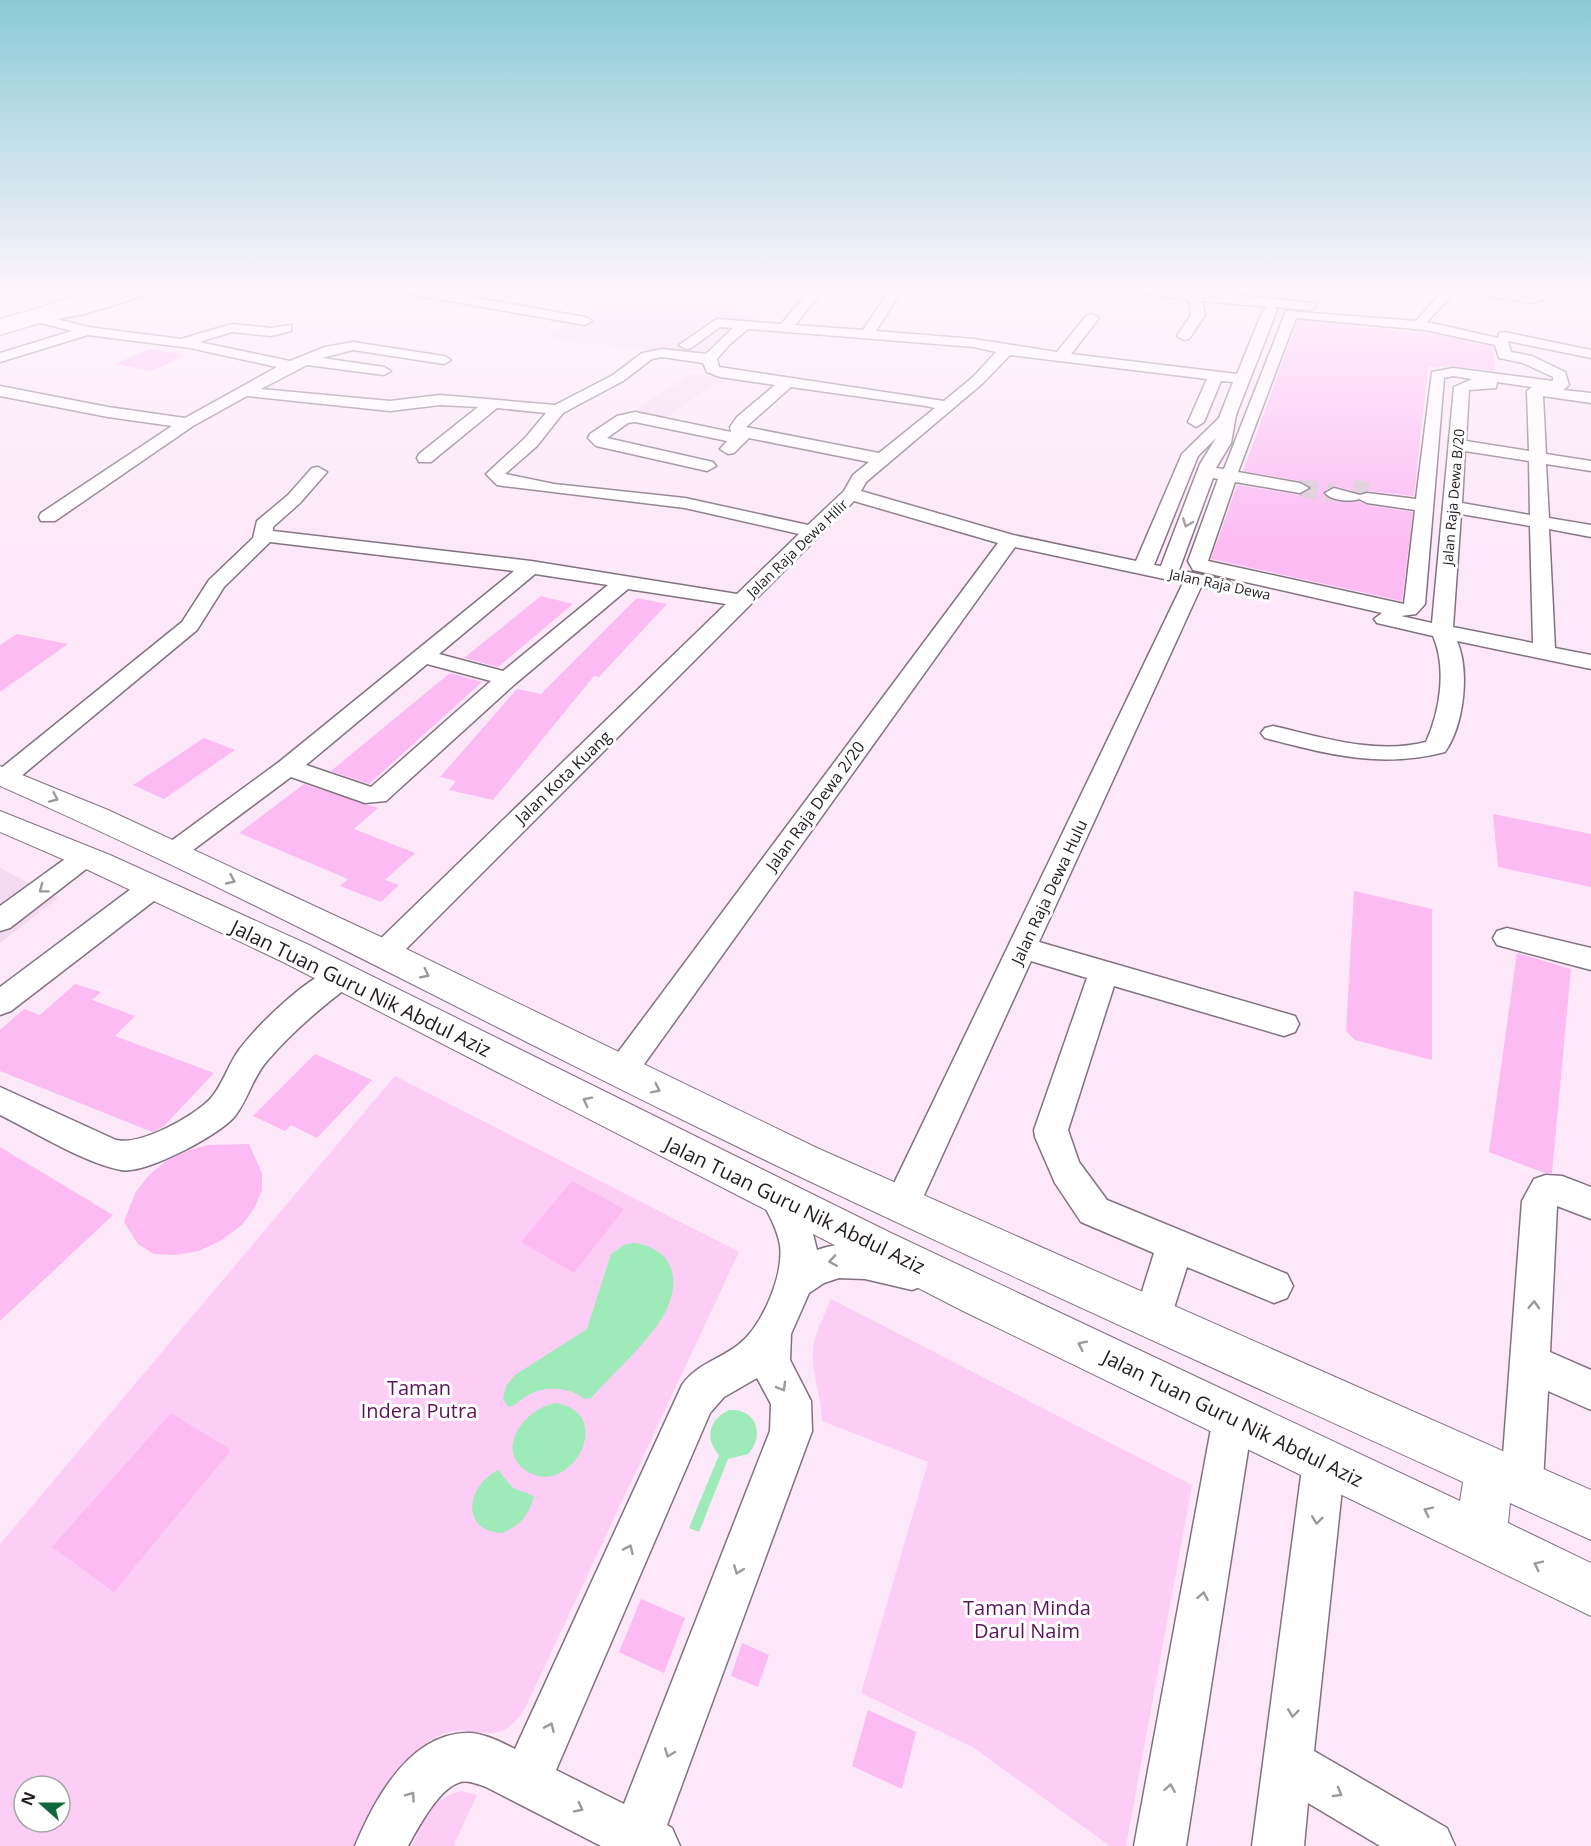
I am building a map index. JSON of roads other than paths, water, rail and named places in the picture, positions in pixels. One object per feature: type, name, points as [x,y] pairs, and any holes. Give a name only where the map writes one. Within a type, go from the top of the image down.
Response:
[{"type":"main road","points":[[2,778],[172,853],[384,953],[621,1072],[902,1204],[1505,1474],[1591,1515]]},
{"type":"main road","name":"Jalan Tuan Guru Nik Abdul Aziz","points":[[2,822],[153,887],[342,976],[778,1198],[1591,1590]]},
{"type":"main road","points":[[1481,1537],[1505,1474]]},
{"type":"street","points":[[48,517],[188,423],[278,374]]},
{"type":"street","points":[[623,374],[557,410],[531,442],[497,471],[495,474],[499,479],[554,489],[666,500],[813,532]]},
{"type":"street","points":[[735,374],[926,400],[947,406]]},
{"type":"street","name":"Jalan Raja Dewa Hilir","points":[[743,601],[851,494],[859,479],[983,374]]},
{"type":"street","points":[[1202,374],[1242,379]]},
{"type":"street","points":[[1168,573],[1208,468],[1223,443],[1228,416],[1244,374]]},
{"type":"street","points":[[1268,374],[1198,561],[1200,566],[1395,610],[1409,610],[1415,604],[1438,374]]},
{"type":"street","points":[[1469,374],[1559,386],[1561,385],[1558,374]]},
{"type":"street","points":[[1196,422],[1216,376]]},
{"type":"street","points":[[740,435],[738,427],[743,420],[788,382]]},
{"type":"street","name":"Jalan Raja Dewa B/20","points":[[1442,631],[1464,385],[1481,383],[1591,398]]},
{"type":"street","points":[[0,391],[108,412],[188,423]]},
{"type":"street","points":[[1535,391],[1544,653]]},
{"type":"street","points":[[248,392],[390,406],[433,400],[493,403],[557,410]]},
{"type":"street","points":[[425,459],[493,403]]},
{"type":"street","points":[[1143,568],[1192,451],[1228,416]]},
{"type":"street","points":[[707,466],[602,442],[596,438],[623,419],[635,417],[882,459]]},
{"type":"street","points":[[666,500],[740,435]]},
{"type":"street","points":[[1457,445],[1591,466]]},
{"type":"street","points":[[1186,464],[1301,484]]},
{"type":"street","points":[[2,778],[190,626],[216,584],[258,545],[264,525],[294,499],[318,472]]},
{"type":"street","points":[[1356,493],[1425,506]]},
{"type":"street","name":"Jalan Raja Dewa","points":[[851,494],[1010,540],[1591,662]]},
{"type":"street","points":[[1452,507],[1591,531]]},
{"type":"street","points":[[262,535],[531,567],[743,601]]},
{"type":"street","name":"Jalan Raja Dewa 2/20","points":[[621,1072],[1010,540]]},
{"type":"street","points":[[172,853],[288,766],[531,567]]},
{"type":"street","name":"Jalan Raja Dewa Hulu","points":[[902,1204],[1195,579]]},
{"type":"street","points":[[288,766],[365,795],[377,795],[507,679],[624,582]]},
{"type":"street","name":"Jalan Kota Kuang","points":[[384,953],[743,601]]},
{"type":"street","points":[[1273,733],[1388,754],[1416,754],[1436,747],[1444,731],[1451,656],[1442,631]]},
{"type":"street","points":[[423,657],[507,679]]},
{"type":"street","points":[[0,921],[86,857]]},
{"type":"street","points":[[0,1004],[153,887]]},
{"type":"street","points":[[1507,938],[1591,959]]},
{"type":"street","points":[[1022,948],[1284,1024]]},
{"type":"street","points":[[1104,972],[1051,1139],[1089,1207],[1101,1215],[1274,1286]]},
{"type":"street","points":[[0,1100],[110,1153],[126,1156],[142,1153],[214,1116],[222,1107],[248,1062],[286,1018],[342,976]]},
{"type":"street","points":[[1505,1474],[1530,1364],[1542,1194],[1546,1190],[1554,1189],[1591,1203]]},
{"type":"street","points":[[526,1781],[696,1399],[706,1384],[720,1374],[754,1357],[772,1332],[796,1281],[800,1251],[797,1235],[778,1198]]},
{"type":"street","points":[[1153,1317],[1175,1246]]},
{"type":"street","points":[[796,1281],[820,1264],[834,1259],[851,1260],[952,1282]]},
{"type":"street","points":[[381,1846],[414,1790],[441,1764],[467,1757],[495,1765],[646,1842],[791,1431],[791,1401],[770,1363],[772,1332]]},
{"type":"street","points":[[1530,1364],[1591,1390]]},
{"type":"street","points":[[1160,1846],[1233,1418]]},
{"type":"street","points":[[1278,1846],[1324,1461]]},
{"type":"street","points":[[1287,1763],[1429,1846]]},
{"type":"tunnel","points":[[1300,488],[1334,493]]},
{"type":"tunnel","points":[[1353,488],[1368,492]]},
{"type":"park label","name":"Taman Indera Putra","points":[[419,1398]]},
{"type":"park label","name":"Taman Minda Darul Naim","points":[[1027,1618]]}]
